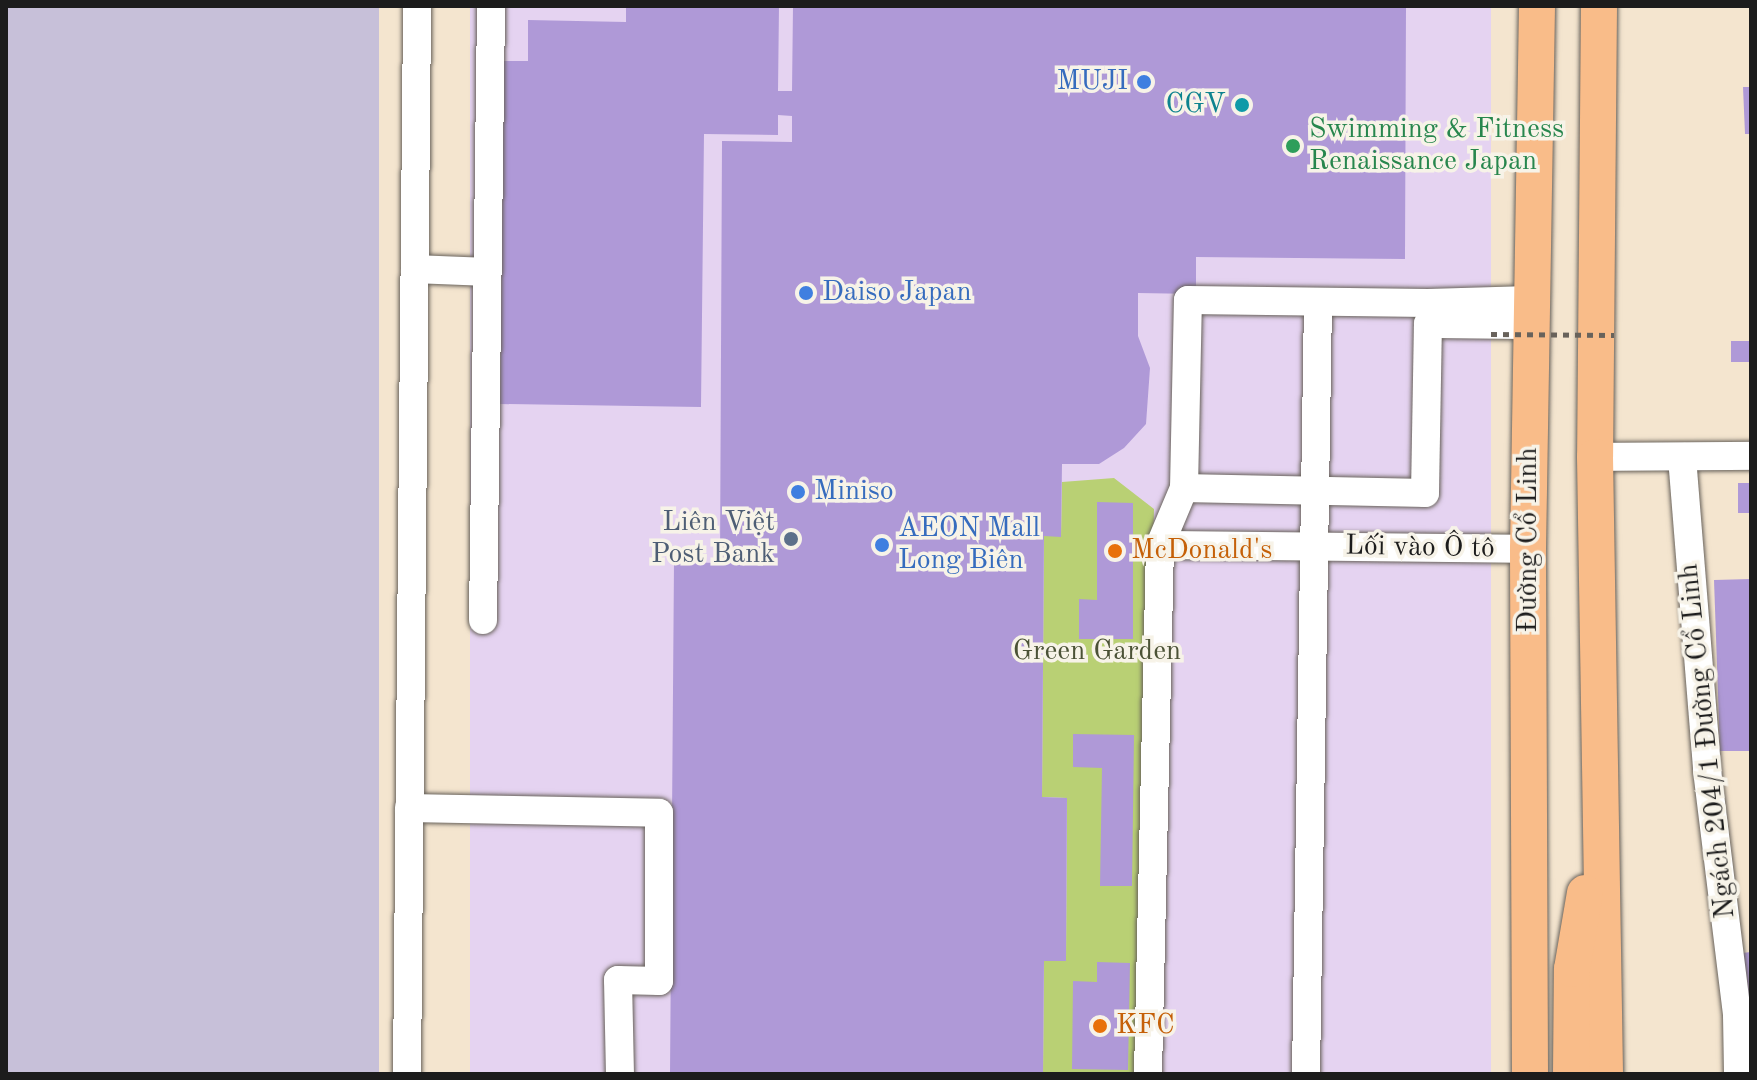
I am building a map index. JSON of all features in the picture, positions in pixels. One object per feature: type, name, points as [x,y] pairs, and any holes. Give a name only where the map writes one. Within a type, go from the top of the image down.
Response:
[{"type":"main road","name":"Đường Cổ Linh","points":[[1530,1074],[1528,549],[1537,6]]},
{"type":"main road","points":[[1599,6],[1595,457],[1605,1074]]},
{"type":"main road","points":[[1530,790],[1572,969]]},
{"type":"main road","points":[[1571,1074],[1572,969],[1600,801]]},
{"type":"street","points":[[407,1074],[417,6]]},
{"type":"street","points":[[483,620],[491,6]]},
{"type":"street","points":[[415,269],[487,272]]},
{"type":"street","points":[[1148,1074],[1160,545],[1184,488],[1188,300],[1428,303],[1530,312]]},
{"type":"street","points":[[1306,1074],[1318,302]]},
{"type":"street","points":[[1184,488],[1425,493],[1428,324],[1530,312]]},
{"type":"street","points":[[1595,457],[1751,456]]},
{"type":"street","name":"Ngách 204/1 Đường Cổ Linh","points":[[1682,457],[1707,770],[1737,1015],[1738,1074]]},
{"type":"street","name":"Lối vào Ô tô","points":[[1160,545],[1528,549]]},
{"type":"street","points":[[409,808],[659,813],[659,981],[618,980],[620,1074]]},
{"type":"path","points":[[1491,334],[1614,335]]},
{"type":"shaded area","points":[[6,6],[379,6],[379,1074],[6,1074]]},
{"type":"shaded area","points":[[470,6],[1491,6],[1491,1074],[470,1074]]},
{"type":"green space","name":"Green Garden","points":[[1114,478],[1154,509],[1141,1074],[1043,1074],[1044,961],[1066,960],[1067,798],[1042,797],[1044,536],[1061,536],[1062,482]]},
{"type":"building","name":"AEON Mall Long Biên","points":[[626,6],[779,6],[778,91],[792,91],[793,6],[1406,6],[1405,259],[1196,257],[1196,294],[1138,293],[1138,336],[1150,368],[1146,424],[1124,448],[1099,464],[1062,464],[1061,537],[1044,536],[1042,797],[1067,798],[1066,961],[1044,961],[1043,1074],[670,1074],[674,562],[720,563],[722,141],[792,142],[792,116],[778,115],[778,135],[704,134],[701,407],[500,404],[504,61],[528,61],[528,20],[626,22]]},
{"type":"building","points":[[1743,87],[1751,87],[1751,134],[1745,134]]},
{"type":"building","points":[[1731,341],[1751,341],[1751,362],[1731,362]]},
{"type":"building","points":[[1738,483],[1751,483],[1751,513],[1738,513]]},
{"type":"building","name":"McDonald's","points":[[1097,502],[1133,503],[1133,639],[1079,639],[1079,599],[1097,600]]},
{"type":"building","points":[[1751,579],[1751,751],[1720,751],[1714,580]]},
{"type":"building","points":[[1073,734],[1134,735],[1132,886],[1100,886],[1102,768],[1073,767]]},
{"type":"building","points":[[1751,952],[1751,1006],[1746,1006],[1742,953]]},
{"type":"building","name":"KFC","points":[[1097,962],[1130,963],[1128,1070],[1072,1069],[1073,981],[1097,982]]},
{"type":"place","name":"MUJI","points":[[1144,82]]},
{"type":"place","name":"CGV","points":[[1242,105]]},
{"type":"place","name":"Swimming & Fitness Renaissance Japan","points":[[1293,146]]},
{"type":"place","name":"Daiso Japan","points":[[806,293]]},
{"type":"place","name":"Miniso","points":[[798,492]]},
{"type":"place","name":"Liên Việt Post Bank","points":[[791,539]]},
{"type":"place","name":"AEON Mall Long Biên","points":[[882,545]]},
{"type":"place","name":"McDonald's","points":[[1115,551]]},
{"type":"place","name":"KFC","points":[[1100,1026]]}]
